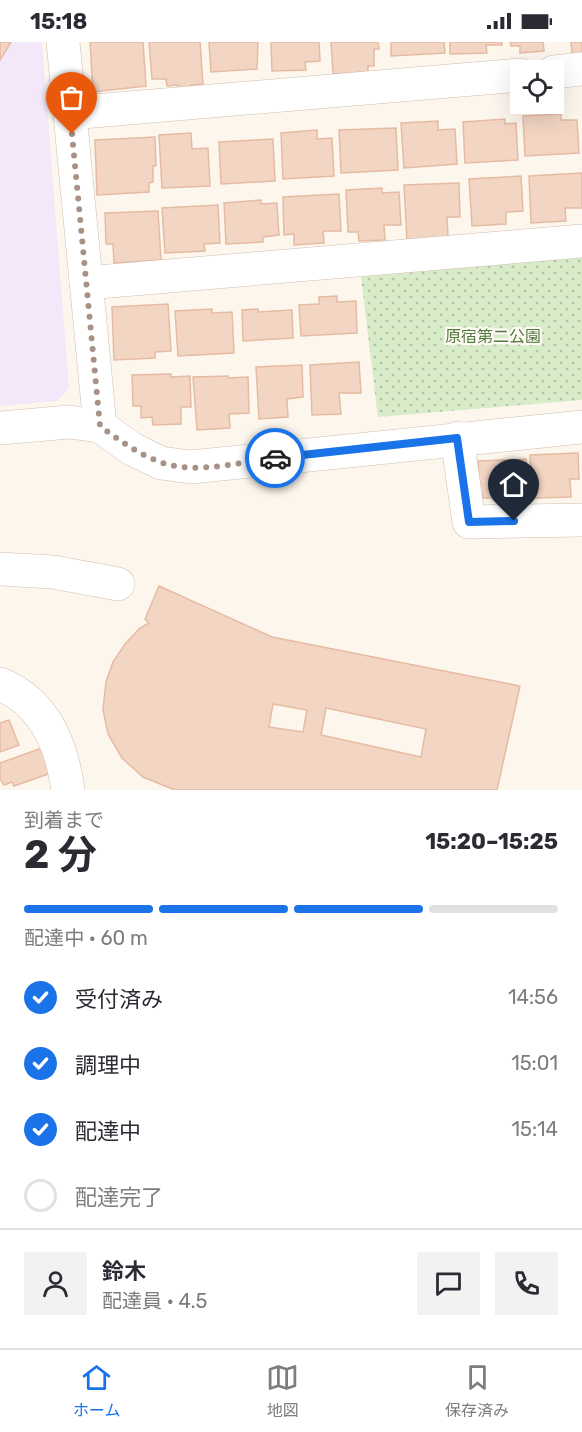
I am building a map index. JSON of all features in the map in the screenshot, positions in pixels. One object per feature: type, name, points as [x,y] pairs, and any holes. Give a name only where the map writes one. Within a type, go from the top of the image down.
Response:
[{"type":"street","points":[[63,42],[100,426]]},
{"type":"street","points":[[564,71],[582,69]]},
{"type":"street","points":[[70,113],[510,76]]},
{"type":"street","points":[[87,283],[582,241]]},
{"type":"street","points":[[0,428],[69,422],[100,426],[132,449],[161,463],[191,468],[457,438],[582,427]]},
{"type":"street","points":[[457,438],[469,522],[582,520]]},
{"type":"street","points":[[0,569],[53,572],[118,584]]},
{"type":"street","points":[[6,692],[52,730],[64,764],[68,790]]},
{"type":"shaded area","points":[[0,42],[42,42],[69,388],[57,401],[0,406]]},
{"type":"green space","name":"原宿第二公園","points":[[582,257],[582,400],[378,417],[361,277]]},
{"type":"building","points":[[0,42],[11,42],[0,60]]},
{"type":"building","points":[[90,42],[143,42],[146,86],[93,92]]},
{"type":"building","points":[[149,42],[200,42],[203,84],[191,85],[191,90],[178,91],[178,85],[167,86],[166,79],[152,79]]},
{"type":"building","points":[[209,42],[258,42],[257,69],[211,72]]},
{"type":"building","points":[[271,42],[319,42],[320,61],[305,62],[306,70],[272,71]]},
{"type":"building","points":[[331,42],[378,42],[379,49],[374,49],[374,66],[368,66],[368,72],[333,74]]},
{"type":"building","points":[[391,42],[444,42],[445,53],[391,56]]},
{"type":"building","points":[[450,42],[502,42],[502,45],[486,45],[487,53],[450,54]]},
{"type":"building","points":[[510,42],[543,42],[544,51],[520,53],[520,46],[511,46]]},
{"type":"building","points":[[571,42],[582,42],[582,53],[572,54]]},
{"type":"building","points":[[561,114],[561,120],[577,120],[579,153],[525,156],[523,116]]},
{"type":"building","points":[[505,119],[505,124],[516,123],[518,160],[465,163],[463,122]]},
{"type":"building","points":[[438,121],[438,130],[455,129],[457,164],[404,168],[401,123]]},
{"type":"building","points":[[396,128],[398,170],[341,173],[339,130]]},
{"type":"building","points":[[317,130],[317,139],[332,138],[334,176],[283,179],[281,133]]},
{"type":"building","points":[[191,133],[192,149],[208,148],[210,186],[162,188],[159,135]]},
{"type":"building","points":[[155,137],[156,166],[153,166],[153,182],[149,183],[149,192],[97,195],[95,140]]},
{"type":"building","points":[[273,139],[275,181],[221,184],[219,142]]},
{"type":"building","points":[[582,173],[582,208],[565,208],[566,221],[531,223],[529,176]]},
{"type":"building","points":[[521,176],[523,211],[506,212],[506,224],[472,226],[469,179]]},
{"type":"building","points":[[459,183],[460,217],[447,217],[448,236],[407,241],[404,185]]},
{"type":"building","points":[[382,188],[382,193],[399,192],[401,225],[384,225],[385,240],[359,241],[358,232],[348,232],[346,190]]},
{"type":"building","points":[[339,194],[341,231],[323,231],[324,243],[294,245],[294,234],[284,235],[283,197]]},
{"type":"building","points":[[261,200],[261,204],[277,203],[279,235],[263,237],[263,242],[226,244],[224,203]]},
{"type":"building","points":[[218,205],[220,243],[204,244],[205,251],[165,253],[162,208]]},
{"type":"building","points":[[158,211],[161,260],[114,263],[113,244],[106,244],[105,213]]},
{"type":"building","points":[[337,296],[337,302],[356,301],[357,333],[301,336],[299,305],[319,304],[319,297]]},
{"type":"building","points":[[168,304],[171,351],[155,352],[155,358],[114,360],[112,307]]},
{"type":"building","points":[[212,309],[212,313],[232,312],[234,353],[178,356],[175,311]]},
{"type":"building","points":[[258,309],[258,312],[292,310],[293,338],[243,341],[242,310]]},
{"type":"building","points":[[359,362],[361,393],[339,393],[341,414],[312,415],[310,365]]},
{"type":"building","points":[[302,365],[303,397],[287,399],[288,417],[259,419],[256,367]]},
{"type":"building","points":[[171,374],[171,377],[190,376],[191,407],[181,407],[181,424],[153,425],[152,417],[141,418],[141,406],[133,406],[132,375]]},
{"type":"building","points":[[228,376],[228,378],[248,377],[249,413],[229,414],[230,428],[197,430],[193,377]]},
{"type":"building","points":[[578,453],[579,479],[570,479],[571,497],[535,498],[535,491],[532,491],[530,455]]},
{"type":"building","points":[[526,459],[527,482],[520,482],[520,497],[483,498],[483,494],[479,494],[478,461]]},
{"type":"building","points":[[159,586],[272,637],[520,686],[497,790],[175,790],[143,777],[122,758],[108,734],[103,710],[106,682],[113,662],[125,644],[140,628],[149,623],[145,619]],"holes":[[[273,704],[307,710],[303,732],[269,727]],[[326,708],[426,729],[421,757],[321,735]]]},
{"type":"building","points":[[9,720],[19,745],[0,752],[0,723]]},
{"type":"building","points":[[42,748],[51,773],[14,786],[12,782],[4,785],[0,779],[0,763]]},
{"type":"way so far","points":[[72,134],[100,426],[132,449],[161,463],[191,468],[275,458]]},
{"type":"route","points":[[275,458],[457,438],[469,522],[514,521]]}]
